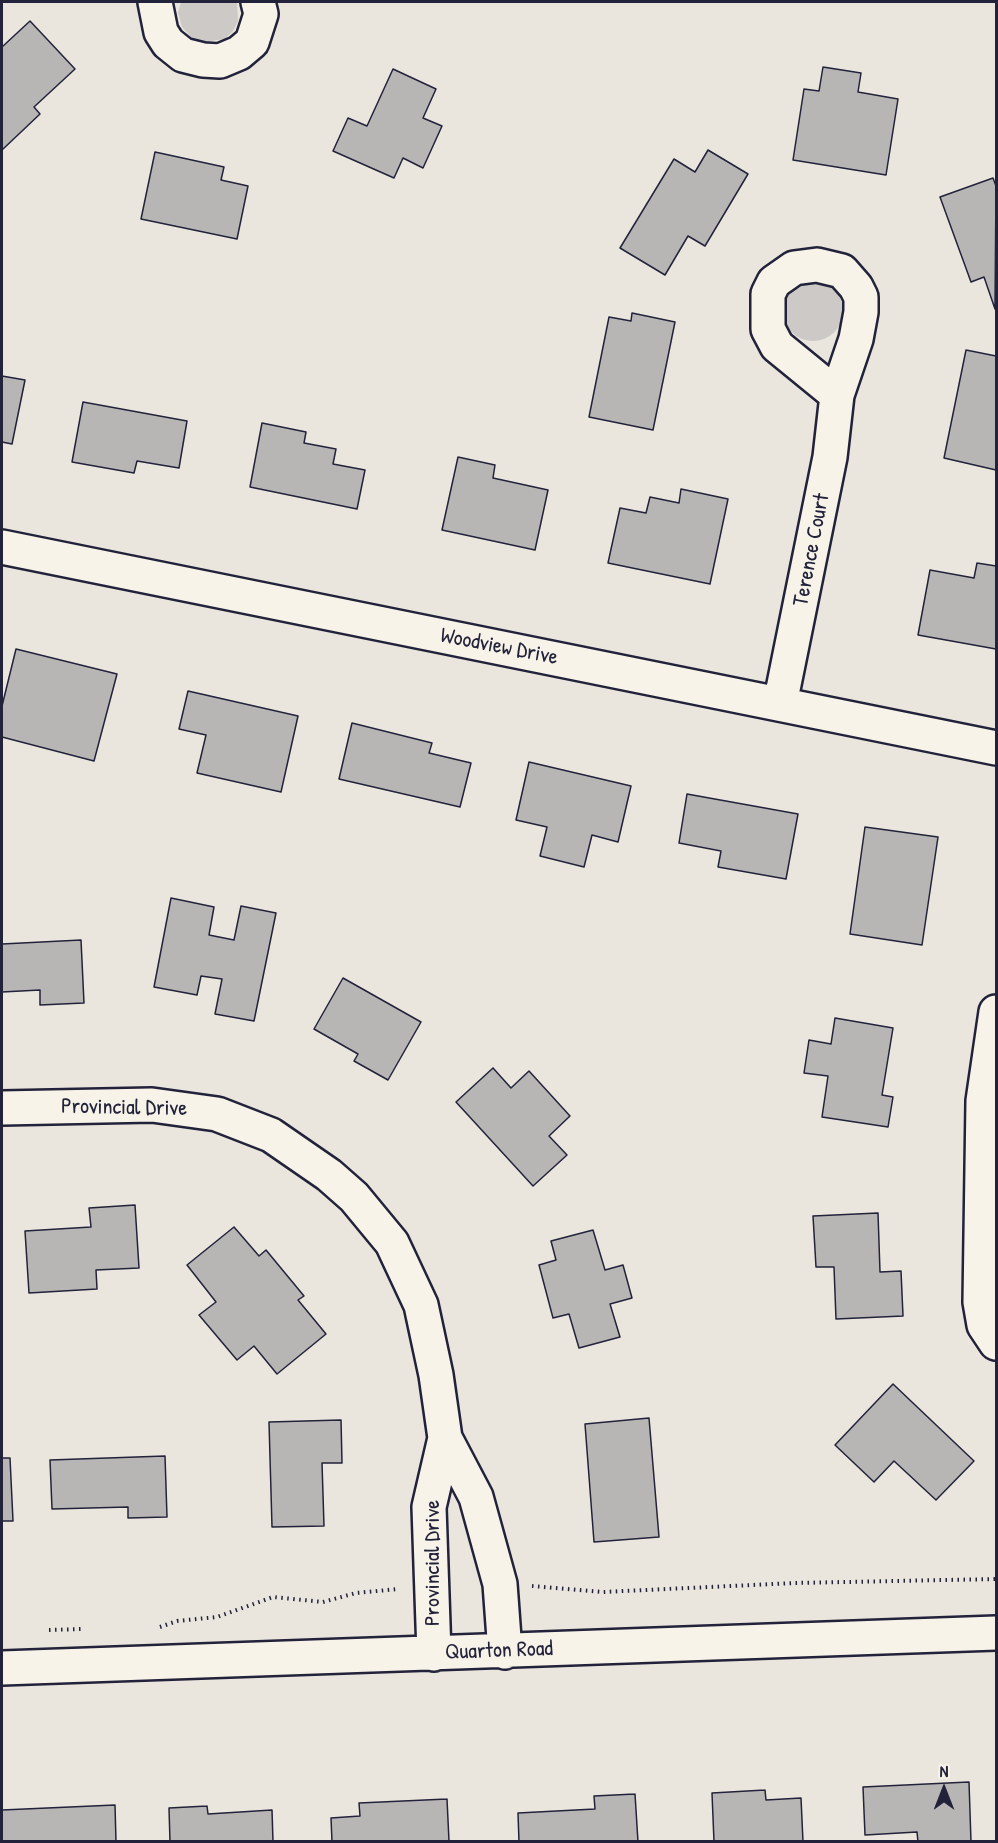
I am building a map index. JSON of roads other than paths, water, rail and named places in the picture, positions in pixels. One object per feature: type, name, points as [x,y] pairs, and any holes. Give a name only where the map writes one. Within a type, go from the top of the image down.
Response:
[{"type":"street","points":[[155,2],[161,32],[168,43],[183,55],[220,61],[239,53],[252,42],[261,14],[258,2]]},
{"type":"street","name":"Terence Court","points":[[780,704],[830,457],[837,395]]},
{"type":"street","name":"Woodview Drive","points":[[2,547],[996,748]]},
{"type":"street","points":[[996,1012],[983,1101],[989,1215],[980,1302],[984,1325],[996,1343]]},
{"type":"street","name":"Provincial Drive","points":[[2,1108],[152,1105],[203,1110],[271,1135],[329,1174],[375,1219],[405,1266],[421,1305],[429,1337],[445,1438],[476,1497],[500,1584],[506,1652]]},
{"type":"street","name":"Provincial Drive","points":[[434,1654],[429,1507],[445,1438]]},
{"type":"street","name":"Quarton Road","points":[[2,1668],[996,1633]]}]
